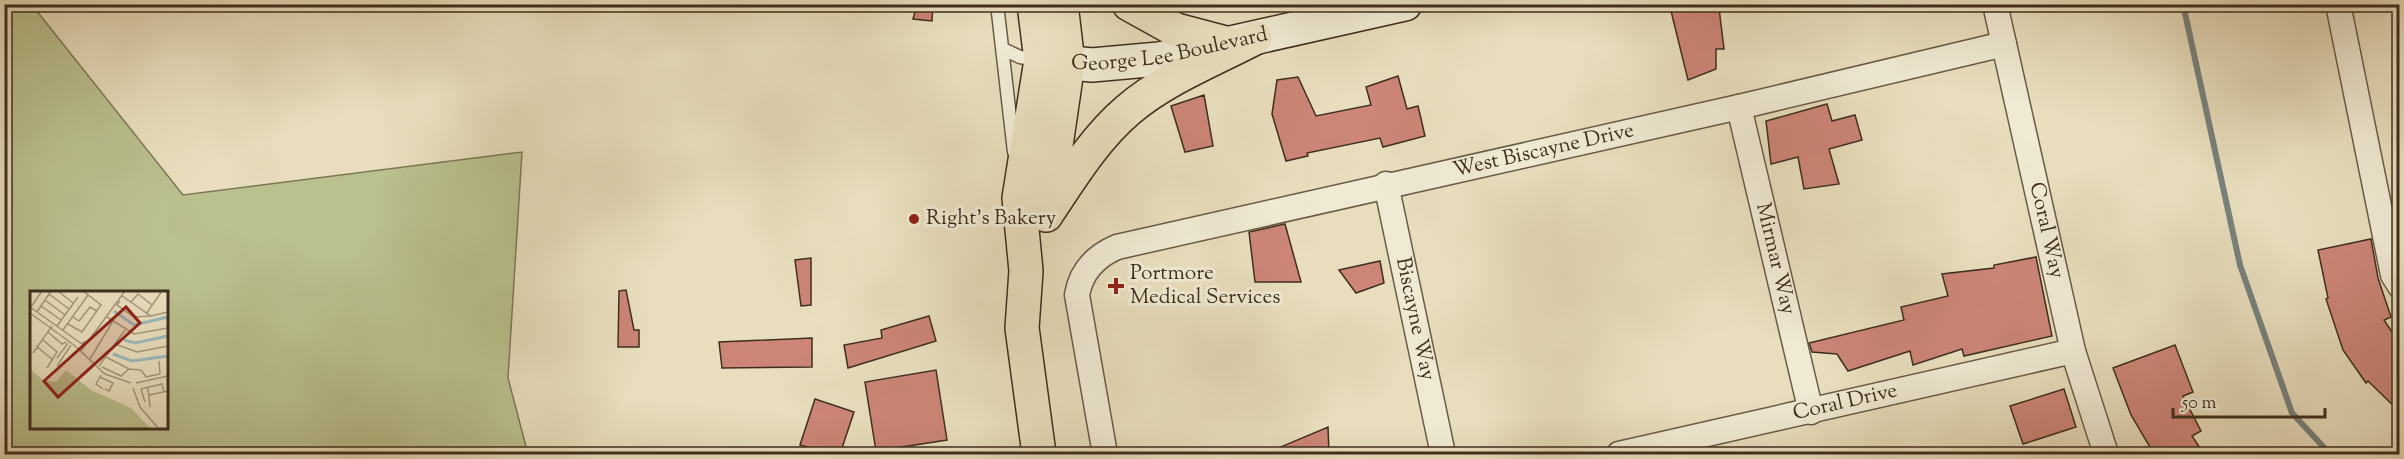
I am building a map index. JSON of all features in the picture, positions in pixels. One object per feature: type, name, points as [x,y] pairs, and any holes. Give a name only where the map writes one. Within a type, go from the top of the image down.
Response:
[{"type":"main road","points":[[1034,4],[1054,62],[1018,198],[1026,271],[1022,328],[1039,454]]},
{"type":"main road","points":[[1046,215],[1054,62],[1061,4]]},
{"type":"main road","points":[[1129,4],[1176,30],[1242,41]]},
{"type":"main road","name":"George Lee Boulevard","points":[[1054,62],[1092,65],[1159,59],[1405,4]]},
{"type":"main road","points":[[1026,271],[1046,215],[1076,169],[1127,111],[1157,90],[1242,41]]},
{"type":"street","name":"Coral Way","points":[[1995,4],[2073,351],[2106,454]]},
{"type":"street","points":[[2338,4],[2393,274],[2400,286]]},
{"type":"street","name":"West Biscayne Drive","points":[[1105,454],[1077,295],[1079,284],[1089,267],[1101,254],[1117,247],[1386,184],[1739,106],[2004,44]]},
{"type":"street","name":"Mirmar Way","points":[[1739,106],[1811,412]]},
{"type":"street","name":"Biscayne Way","points":[[1386,184],[1443,454]]},
{"type":"street","name":"Coral Drive","points":[[1619,454],[1690,446],[1811,412],[2073,351]]},
{"type":"lane","points":[[997,4],[1018,198]]},
{"type":"lane","points":[[1003,48],[1020,57],[1054,62]]},
{"type":"green space","points":[[4,5],[32,5],[183,195],[522,152],[508,378],[528,454],[5,454]]},
{"type":"building","points":[[917,4],[933,4],[932,21],[913,19]]},
{"type":"building","points":[[1690,5],[1696,11],[1719,8],[1724,49],[1716,49],[1716,69],[1688,80],[1671,11]]},
{"type":"building","points":[[1398,76],[1407,109],[1418,106],[1425,136],[1383,147],[1380,138],[1307,153],[1308,156],[1286,161],[1272,114],[1277,80],[1298,77],[1316,116],[1371,105],[1366,87]]},
{"type":"building","points":[[1204,95],[1213,146],[1185,152],[1171,106]]},
{"type":"building","points":[[1827,104],[1832,121],[1855,115],[1862,140],[1829,149],[1839,184],[1804,189],[1798,157],[1771,164],[1766,121]]},
{"type":"building","points":[[1285,224],[1301,282],[1255,282],[1249,232]]},
{"type":"building","points":[[2371,239],[2378,278],[2391,317],[2384,320],[2400,344],[2400,412],[2368,381],[2366,383],[2343,350],[2326,299],[2328,298],[2318,250]]},
{"type":"building","points":[[2036,257],[2052,336],[1964,356],[1962,349],[1913,365],[1910,351],[1848,371],[1837,354],[1812,352],[1809,343],[1904,320],[1901,307],[1948,296],[1942,274],[1994,268],[1994,265]]},
{"type":"building","points":[[811,258],[811,305],[801,306],[795,260]]},
{"type":"building","points":[[1380,261],[1384,283],[1356,293],[1339,270]]},
{"type":"building","points":[[626,290],[634,330],[639,330],[639,347],[618,347],[619,291]]},
{"type":"building","points":[[929,316],[936,341],[848,368],[844,345],[882,338],[881,330]]},
{"type":"building","points":[[812,338],[812,367],[722,368],[719,342]]},
{"type":"building","points":[[2175,345],[2193,392],[2183,396],[2201,431],[2192,436],[2204,454],[2154,454],[2131,415],[2113,368]]},
{"type":"building","points":[[936,370],[947,440],[876,451],[865,382]]},
{"type":"building","points":[[2064,389],[2076,427],[2023,444],[2010,406]]},
{"type":"building","points":[[815,399],[854,412],[840,454],[831,454],[800,445]]},
{"type":"building","points":[[1328,427],[1329,454],[1264,454]]},
{"type":"waterway","points":[[2183,4],[2240,265],[2292,413],[2330,454]]},
{"type":"place","name":"Right's Bakery","points":[[914,219]]},
{"type":"place","name":"Portmore Medical Services","points":[[1116,286]]}]
